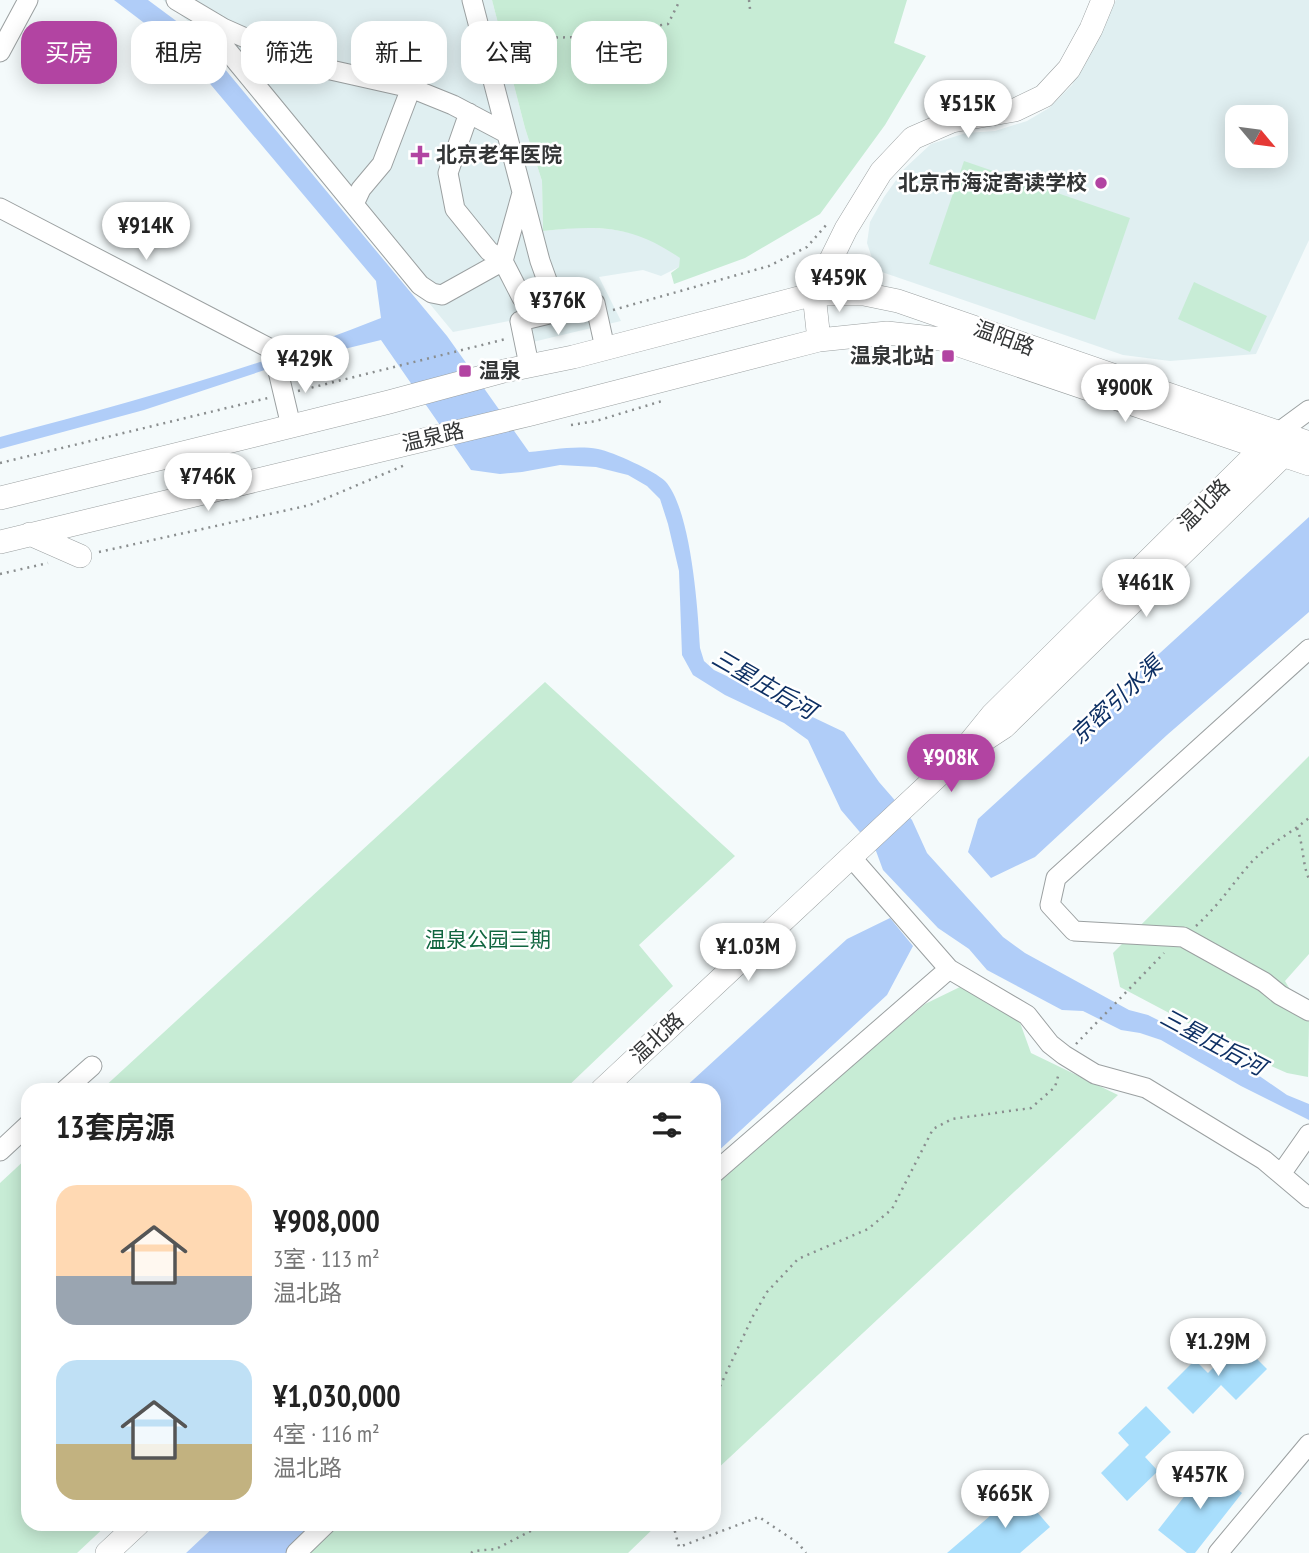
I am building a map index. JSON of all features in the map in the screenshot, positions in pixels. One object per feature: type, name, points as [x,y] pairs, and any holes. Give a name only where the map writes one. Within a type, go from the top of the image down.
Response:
[{"type":"main road","points":[[819,340],[814,294],[846,229],[881,172],[913,138],[952,121],[1015,110],[1044,96],[1069,69],[1103,0]]},
{"type":"main road","name":"温泉路","points":[[0,498],[814,294]]},
{"type":"main road","name":"温阳路","points":[[814,294],[864,294],[898,301],[1299,434]]},
{"type":"main road","name":"温阳路","points":[[819,340],[887,333],[941,339],[1309,464]]},
{"type":"main road","name":"温泉路","points":[[0,542],[408,453],[531,414],[819,340]]},
{"type":"main road","name":"温北路","points":[[609,1083],[958,757],[992,715],[1261,449],[1299,434]]},
{"type":"main road","name":"温北路","points":[[958,757],[1004,727],[1284,456],[1299,434]]},
{"type":"main road","points":[[30,534],[79,556]]},
{"type":"main road","points":[[107,1553],[131,1531]]},
{"type":"street","points":[[0,52],[28,0]]},
{"type":"street","points":[[176,0],[210,21]]},
{"type":"street","points":[[472,0],[478,21]]},
{"type":"street","points":[[227,31],[304,64],[411,88],[469,113],[506,133]]},
{"type":"street","points":[[227,50],[420,285],[432,293],[442,295],[503,261],[522,193]]},
{"type":"street","points":[[494,84],[540,261],[558,311]]},
{"type":"street","points":[[354,204],[382,164],[411,88]]},
{"type":"street","points":[[469,113],[448,173],[455,209],[489,251],[503,261],[522,298],[550,289]]},
{"type":"street","points":[[0,208],[273,350],[292,426]]},
{"type":"street","points":[[529,365],[520,321],[558,311],[595,303],[605,348]]},
{"type":"street","name":"温北路","points":[[1299,434],[1309,410]]},
{"type":"street","points":[[1309,649],[1056,878],[1050,905],[1074,931],[1183,937],[1264,982],[1280,995],[1309,1011]]},
{"type":"street","points":[[858,851],[948,969],[1027,1015],[1050,1044],[1064,1055],[1095,1074],[1146,1088],[1264,1160],[1309,1198]]},
{"type":"street","points":[[721,1168],[948,969]]},
{"type":"street","points":[[73,1083],[92,1066]]},
{"type":"street","points":[[0,1151],[21,1132]]},
{"type":"street","points":[[1281,1174],[1309,1134]]},
{"type":"street","points":[[1218,1553],[1309,1444]]},
{"type":"street","points":[[296,1553],[319,1531]]},
{"type":"path","points":[[557,38],[668,24],[680,0]]},
{"type":"path","points":[[749,0],[750,9]]},
{"type":"path","points":[[598,314],[769,266],[807,247],[832,218]]},
{"type":"path","points":[[0,463],[523,335]]},
{"type":"path","points":[[0,574],[310,505],[408,453]]},
{"type":"path","points":[[1085,1035],[1183,937],[1216,908],[1263,851],[1309,818]]},
{"type":"path","points":[[1297,828],[1304,848],[1309,879]]},
{"type":"path","points":[[721,1384],[767,1292],[798,1258],[867,1230],[892,1209],[933,1129],[952,1119],[1031,1108],[1055,1087],[1064,1055]]},
{"type":"path","points":[[675,1531],[679,1547],[759,1517],[798,1543],[806,1553]]},
{"type":"path","points":[[471,1553],[496,1549],[531,1531]]},
{"type":"shaded area","name":"北京老年医院","points":[[163,0],[492,0],[497,21],[461,21],[461,84],[514,84],[542,181],[543,231],[580,227],[637,234],[681,258],[679,267],[661,276],[643,270],[599,277],[621,321],[520,345],[509,321],[453,332],[249,84],[337,84],[337,21],[241,21],[241,75],[227,58],[227,21],[188,21]]},
{"type":"shaded area","name":"北京市海淀寄读学校","points":[[1116,0],[1309,0],[1309,240],[1256,354],[1170,361],[1123,355],[876,270],[867,243],[870,222],[904,169],[931,144],[966,133],[995,131],[1027,121],[1049,108],[1072,85]]},
{"type":"green space","points":[[492,0],[907,0],[894,43],[926,56],[885,125],[820,214],[745,258],[674,284],[671,273],[679,267],[680,258],[646,239],[631,233],[599,228],[543,231],[542,181],[514,84],[557,84],[557,21],[497,21]]},
{"type":"green space","points":[[964,161],[1130,218],[1095,320],[929,264]]},
{"type":"green space","points":[[1194,282],[1267,316],[1250,352],[1178,319]]},
{"type":"green space","name":"温泉公园三期","points":[[545,682],[735,856],[639,945],[673,986],[571,1083],[109,1083]]},
{"type":"green space","points":[[1309,756],[1309,954],[1285,981],[1309,1022],[1308,1077],[1287,1073],[1260,1061],[1120,987],[1113,953]]},
{"type":"green space","points":[[964,985],[1018,1017],[1031,1053],[1118,1095],[721,1465],[721,1177],[925,1004]]},
{"type":"green space","points":[[21,1164],[21,1531],[101,1531],[77,1553],[0,1553],[0,1183]]},
{"type":"green space","points":[[333,1531],[651,1531],[628,1553],[310,1553]]},
{"type":"water","points":[[114,0],[148,0],[176,21],[142,21]]},
{"type":"water","points":[[227,72],[447,336],[529,452],[572,448],[598,449],[633,462],[665,481],[674,495],[687,536],[695,585],[700,648],[704,661],[714,670],[844,732],[879,782],[912,820],[927,853],[1003,937],[1025,953],[1129,1010],[1148,1015],[1178,1030],[1258,1075],[1287,1095],[1309,1104],[1309,1120],[1241,1086],[1161,1040],[1121,1030],[1083,1011],[1062,1010],[987,970],[969,949],[938,928],[883,870],[876,851],[841,810],[808,740],[784,723],[725,695],[693,675],[682,655],[679,571],[660,499],[647,486],[628,475],[596,467],[560,465],[500,474],[471,470],[381,340],[283,364],[144,410],[0,449],[0,437],[240,369],[381,318],[376,281],[210,84],[227,84]]},
{"type":"water","name":"京密引水渠","points":[[1309,517],[1309,612],[1167,735],[1035,857],[991,878],[968,852],[978,819]]},
{"type":"water","points":[[890,918],[913,946],[887,995],[721,1149],[721,1083],[690,1083],[847,939]]},
{"type":"water","points":[[210,1531],[311,1531],[288,1553],[186,1553]]},
{"type":"building","points":[[1239,1341],[1267,1369],[1236,1400],[1221,1385],[1193,1414],[1167,1388],[1195,1360],[1208,1373]]},
{"type":"building","points":[[1146,1406],[1171,1432],[1145,1457],[1158,1471],[1127,1501],[1101,1473],[1129,1445],[1118,1433]]},
{"type":"building","points":[[1208,1466],[1242,1493],[1195,1553],[1187,1553],[1158,1530]]},
{"type":"building","points":[[1019,1491],[1050,1527],[1020,1553],[947,1553]]},
{"type":"place","name":"北京老年医院","points":[[420,155]]},
{"type":"place","name":"北京市海淀寄读学校","points":[[1101,183]]},
{"type":"place","name":"温泉北站","points":[[948,356]]},
{"type":"place","name":"温泉","points":[[465,371]]},
{"type":"water label","name":"三星庄后河","points":[[764,684]]},
{"type":"water label","name":"三星庄后河","points":[[1213,1042]]}]
